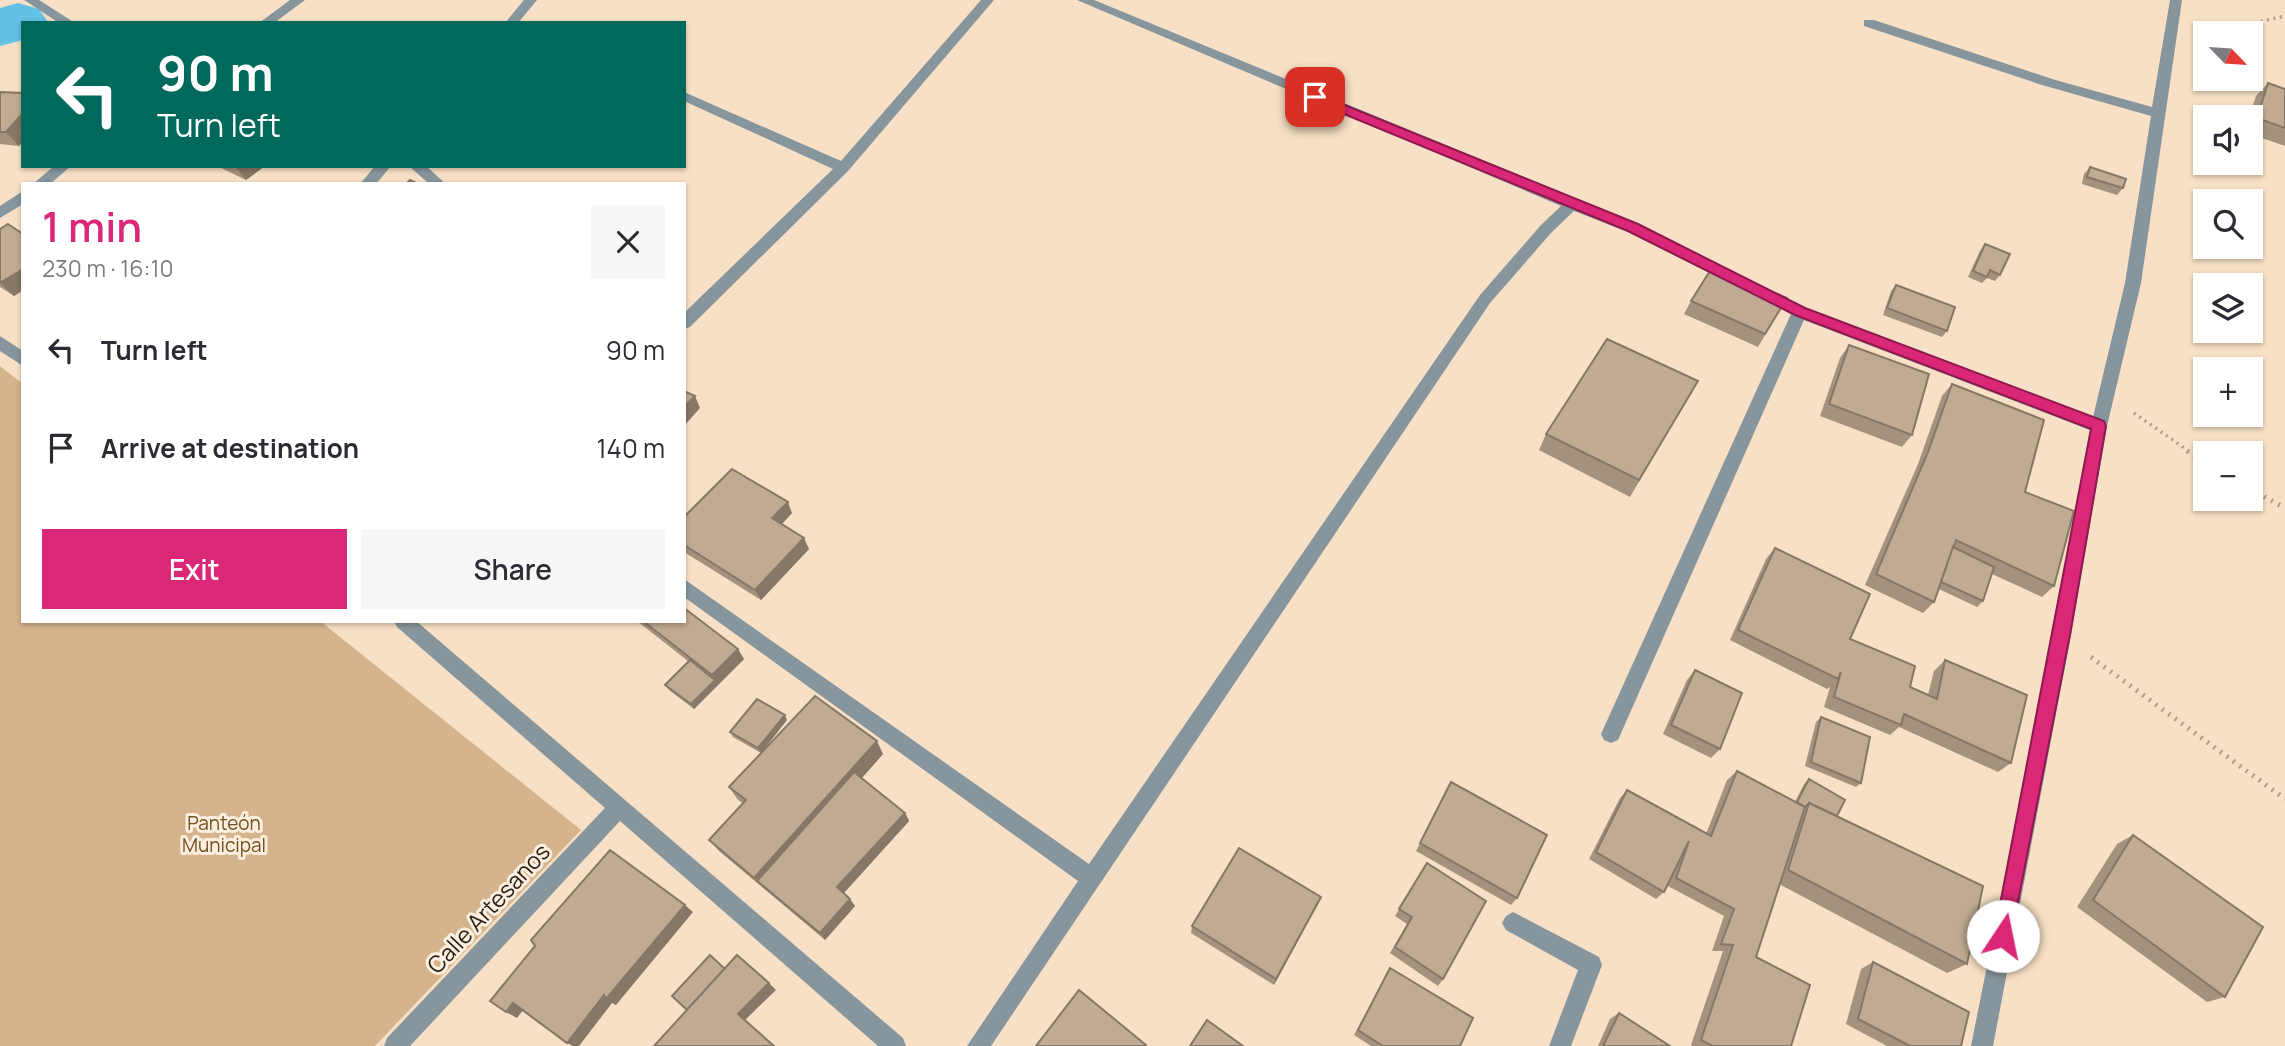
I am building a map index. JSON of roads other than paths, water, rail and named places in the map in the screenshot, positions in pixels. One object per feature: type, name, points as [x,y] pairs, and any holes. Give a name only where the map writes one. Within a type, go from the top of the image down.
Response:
[{"type":"street","points":[[30,0],[66,21]]},
{"type":"street","points":[[268,21],[299,0]]},
{"type":"street","points":[[513,21],[531,0]]},
{"type":"street","points":[[686,321],[843,168],[989,0]]},
{"type":"street","points":[[1083,0],[1572,205],[1633,228],[1800,312],[2099,426]]},
{"type":"street","points":[[1982,1046],[2062,635],[2099,426],[2133,283],[2176,0]]},
{"type":"street","points":[[1868,23],[2047,82],[2158,113]]},
{"type":"street","points":[[686,97],[843,168]]},
{"type":"street","points":[[43,182],[61,168]]},
{"type":"street","points":[[369,182],[382,168]]},
{"type":"street","points":[[419,168],[436,182]]},
{"type":"street","points":[[0,213],[21,197]]},
{"type":"street","points":[[978,1046],[1090,877],[1485,299],[1546,229],[1572,205]]},
{"type":"street","points":[[1611,734],[1800,312]]},
{"type":"street","points":[[0,342],[21,358]]},
{"type":"street","points":[[686,588],[1090,877]]},
{"type":"street","points":[[405,623],[895,1046]]},
{"type":"street","name":"Calle Artesanos","points":[[395,1046],[620,807]]},
{"type":"street","points":[[1513,923],[1591,965],[1559,1046]]},
{"type":"waterway","points":[[0,27],[18,22]]},
{"type":"park label","name":"Panteón Municipal","points":[[224,834]]}]
